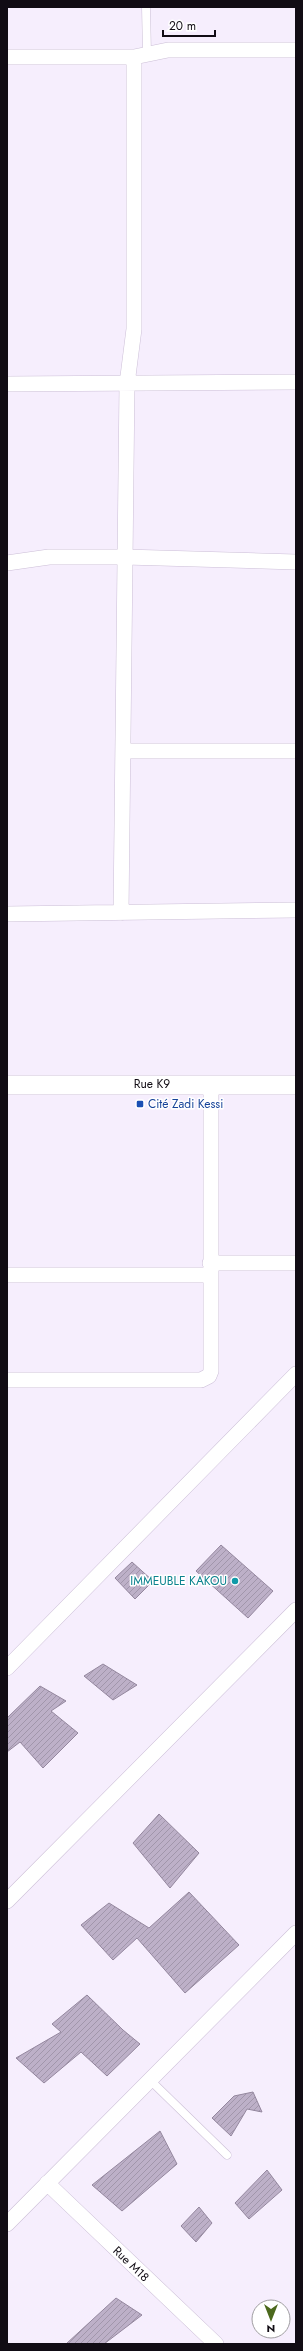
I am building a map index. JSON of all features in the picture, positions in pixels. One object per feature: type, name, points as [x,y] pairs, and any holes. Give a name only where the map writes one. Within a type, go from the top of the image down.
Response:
[{"type":"street","points":[[7,57],[141,55],[168,50],[296,50]]},
{"type":"street","points":[[121,913],[127,384],[134,329],[141,55]]},
{"type":"street","points":[[7,384],[296,382]]},
{"type":"street","points":[[7,563],[49,557],[125,557],[296,562]]},
{"type":"street","points":[[123,751],[296,751]]},
{"type":"street","points":[[7,914],[296,910]]},
{"type":"street","points":[[7,1380],[201,1380],[209,1376],[212,1370],[210,1269],[212,1084]]},
{"type":"street","name":"Rue K9","points":[[7,1085],[296,1085]]},
{"type":"street","points":[[7,1275],[210,1269],[296,1263]]},
{"type":"street","points":[[7,1668],[54,1623],[296,1374]]},
{"type":"street","points":[[7,1901],[296,1610]]},
{"type":"street","points":[[7,2224],[296,1933]]},
{"type":"street","name":"Rue M18","points":[[47,2183],[216,2344]]},
{"type":"lane","points":[[141,55],[146,7]]},
{"type":"lane","points":[[150,2080],[226,2156]]},
{"type":"building","name":"IMMEUBLE KAKOU","points":[[221,1545],[273,1591],[248,1618],[196,1571]]},
{"type":"building","points":[[132,1562],[153,1581],[135,1599],[115,1578]]},
{"type":"building","points":[[103,1664],[137,1685],[113,1700],[84,1676]]},
{"type":"building","points":[[40,1686],[66,1701],[51,1711],[78,1733],[43,1768],[20,1742],[7,1752],[7,1718]]},
{"type":"building","points":[[159,1814],[199,1853],[170,1888],[133,1843]]},
{"type":"building","points":[[189,1892],[239,1945],[185,1993],[137,1938],[113,1960],[81,1925],[109,1903],[149,1928]]},
{"type":"building","points":[[87,1995],[123,2030],[140,2044],[107,2076],[81,2052],[44,2083],[16,2058],[61,2032],[52,2024]]},
{"type":"building","points":[[253,2092],[262,2112],[247,2109],[231,2136],[212,2118],[234,2096]]},
{"type":"building","points":[[160,2131],[177,2164],[122,2211],[92,2185]]},
{"type":"building","points":[[267,2170],[282,2190],[249,2219],[235,2203]]},
{"type":"building","points":[[199,2207],[212,2223],[196,2242],[181,2226]]},
{"type":"building","points":[[116,2298],[142,2315],[104,2344],[66,2344]]},
{"type":"place","name":"Cité Zadi Kessi","points":[[140,1104]]},
{"type":"place","name":"IMMEUBLE KAKOU","points":[[235,1581]]}]
